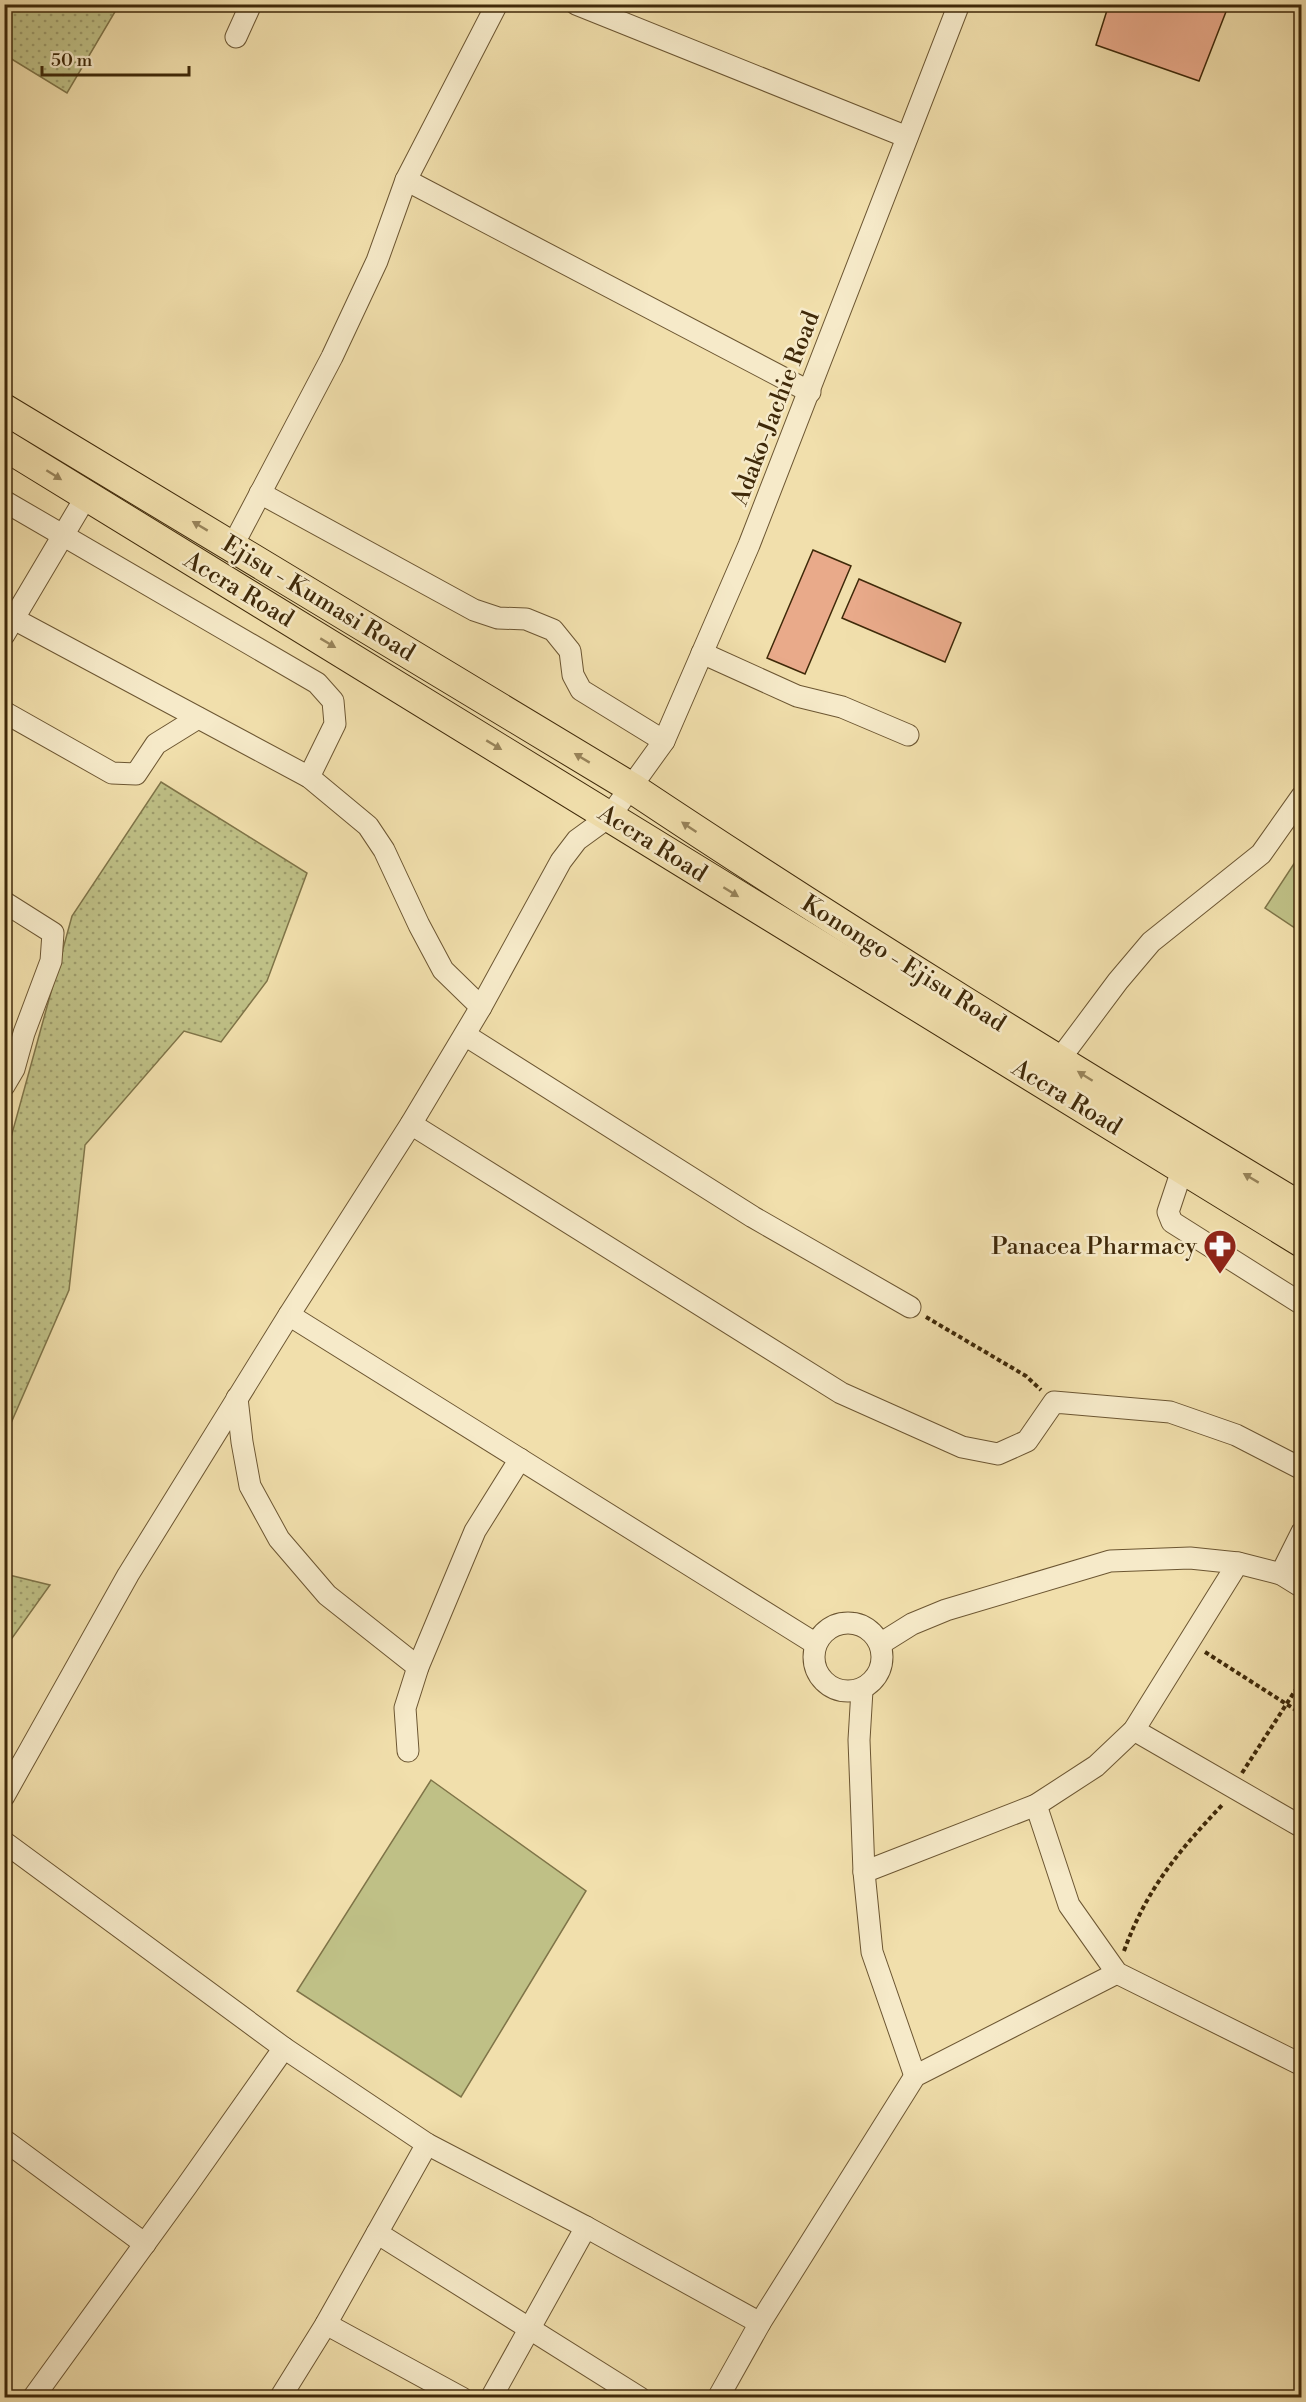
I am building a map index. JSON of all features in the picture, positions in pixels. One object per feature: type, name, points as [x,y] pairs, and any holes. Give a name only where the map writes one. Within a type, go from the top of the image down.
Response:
[{"type":"highway","name":"Ejisu - Kumasi Road","points":[[4,409],[233,545],[632,788]]},
{"type":"highway","name":"Accra Road","points":[[4,445],[1302,1242]]},
{"type":"highway","name":"Konongo - Ejisu Road","points":[[632,788],[727,852],[1059,1060],[1302,1208]]},
{"type":"street","points":[[236,38],[251,4]]},
{"type":"street","points":[[233,545],[332,357],[372,272],[406,180],[496,4]]},
{"type":"street","points":[[576,4],[907,137]]},
{"type":"street","name":"Adako-Jachie Road","points":[[4,1796],[128,1575],[465,1035],[561,861],[577,840],[610,816],[664,741],[749,545],[959,4]]},
{"type":"street","points":[[406,180],[810,392]]},
{"type":"street","points":[[260,493],[474,610],[498,618],[526,619],[553,630],[570,651],[573,675],[581,690],[664,741]]},
{"type":"street","points":[[87,495],[9,627],[198,718],[309,777],[368,826],[384,850],[443,970],[481,1007]]},
{"type":"street","points":[[4,501],[317,683],[333,701],[335,724],[309,777]]},
{"type":"street","points":[[702,652],[797,696],[842,707],[908,735]]},
{"type":"street","points":[[4,712],[112,773],[136,774],[156,744],[198,718]]},
{"type":"street","points":[[1059,1060],[1118,981],[1151,942],[1261,854],[1302,796]]},
{"type":"street","points":[[4,902],[53,933],[51,961],[24,1033],[14,1069],[4,1086]]},
{"type":"street","points":[[465,1035],[753,1217],[910,1307]]},
{"type":"street","points":[[411,1124],[841,1393],[962,1447],[998,1454],[1027,1441],[1054,1402],[1170,1412],[1236,1436],[1302,1469]]},
{"type":"street","points":[[1183,1167],[1168,1212],[1172,1222],[1302,1304]]},
{"type":"street","points":[[289,1315],[816,1644]]},
{"type":"street","points":[[237,1398],[250,1486],[279,1539],[327,1595],[418,1667]]},
{"type":"street","points":[[408,1751],[405,1708],[418,1667],[475,1531],[520,1459]]},
{"type":"street","points":[[1281,1574],[1302,1532]]},
{"type":"street","points":[[880,1644],[912,1624],[946,1610],[1110,1561],[1190,1558],[1238,1563],[1281,1574],[1302,1587]]},
{"type":"street","points":[[864,1872],[1036,1805],[1096,1766],[1134,1730],[1238,1563]]},
{"type":"street","points":[[848,1622],[861,1625],[873,1632],[880,1644],[883,1657],[881,1671],[873,1682],[862,1690],[849,1692],[835,1690],[824,1682],[816,1671],[813,1658],[816,1644],[834,1625],[848,1622]]},
{"type":"street","points":[[862,1690],[859,1740],[864,1872],[872,1952],[915,2076]]},
{"type":"street","points":[[1134,1730],[1302,1827]]},
{"type":"street","points":[[1036,1805],[1069,1905],[1117,1972],[1302,2065]]},
{"type":"street","points":[[4,1842],[284,2048],[427,2144],[586,2227],[760,2323]]},
{"type":"street","points":[[718,2397],[760,2323],[915,2076],[1117,1972]]},
{"type":"street","points":[[33,2397],[284,2048]]},
{"type":"street","points":[[4,2140],[145,2244]]},
{"type":"street","points":[[280,2397],[326,2324],[427,2144]]},
{"type":"street","points":[[491,2397],[586,2227]]},
{"type":"street","points":[[377,2233],[640,2397]]},
{"type":"street","points":[[326,2324],[462,2397]]},
{"type":"path","points":[[910,1307],[1026,1376],[1054,1402]]},
{"type":"path","points":[[1189,1642],[1302,1714]]},
{"type":"path","points":[[1117,1972],[1136,1917],[1165,1870],[1235,1787],[1302,1680]]},
{"type":"green space","points":[[4,5],[119,5],[67,93],[5,55]]},
{"type":"green space","points":[[161,782],[307,873],[267,981],[221,1042],[184,1031],[85,1145],[69,1290],[11,1423],[5,1429],[4,1148],[10,1141],[72,916]]},
{"type":"green space","points":[[1301,853],[1301,932],[1265,908]]},
{"type":"green space","points":[[4,1574],[50,1585],[5,1648]]},
{"type":"green space","points":[[431,1780],[586,1891],[461,2097],[297,1991]]},
{"type":"building","points":[[1109,4],[1229,4],[1199,81],[1096,45]]},
{"type":"building","points":[[813,550],[851,566],[805,674],[767,658]]},
{"type":"building","points":[[859,579],[961,623],[945,662],[842,618]]},
{"type":"place","name":"Panacea Pharmacy","points":[[1220,1275]]}]
